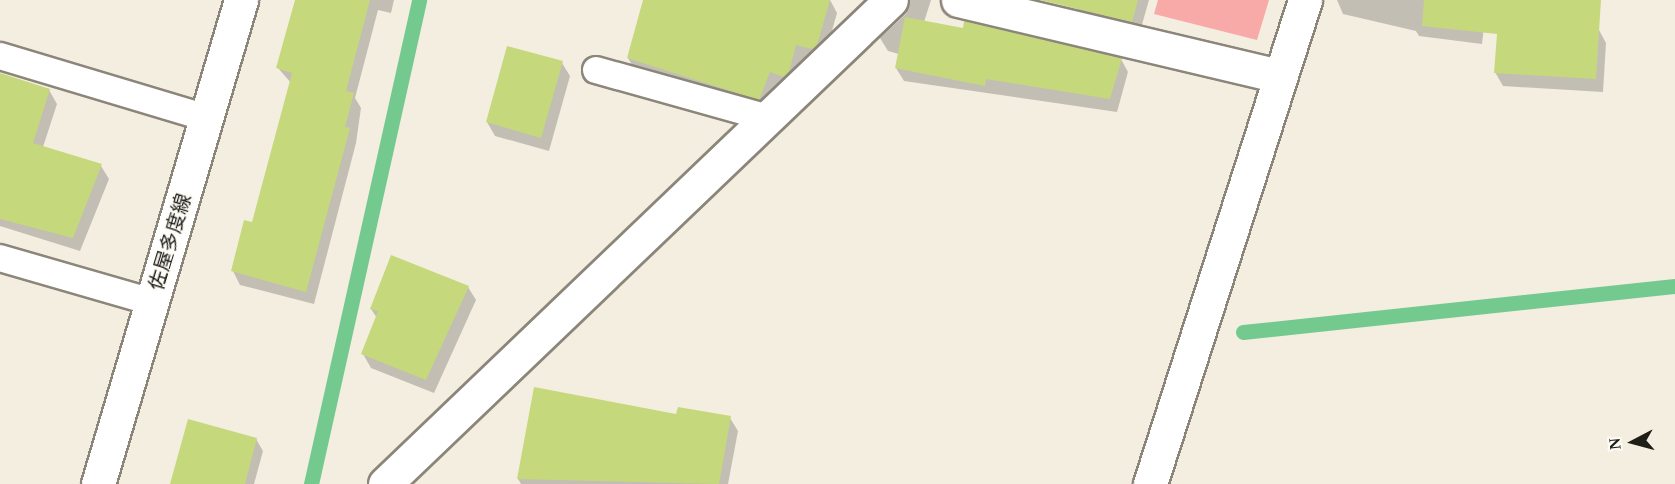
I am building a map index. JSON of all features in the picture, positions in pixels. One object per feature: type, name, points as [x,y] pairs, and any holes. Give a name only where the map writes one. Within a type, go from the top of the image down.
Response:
[{"type":"street","name":"佐屋多度線","points":[[98,484],[240,0]]},
{"type":"street","points":[[385,484],[891,0]]},
{"type":"street","points":[[958,0],[1280,76]]},
{"type":"street","points":[[1150,484],[1305,0]]},
{"type":"lane","points":[[0,56],[207,118]]},
{"type":"lane","points":[[596,70],[768,118]]},
{"type":"lane","points":[[0,258],[152,302]]},
{"type":"shaded area","points":[[1158,0],[1269,0],[1257,40],[1154,14]]},
{"type":"building","points":[[295,0],[370,0],[346,91],[354,93],[345,127],[350,128],[306,292],[231,271],[244,220],[252,222],[292,73],[276,68]]},
{"type":"building","points":[[643,0],[830,0],[817,45],[812,49],[796,45],[789,72],[784,77],[770,72],[759,100],[627,58]]},
{"type":"building","points":[[1040,0],[1138,0],[1132,22]]},
{"type":"building","points":[[1424,0],[1601,0],[1596,79],[1494,73],[1497,34],[1422,26]]},
{"type":"building","points":[[905,17],[963,28],[964,21],[1122,58],[1110,99],[986,79],[985,86],[895,68]]},
{"type":"building","points":[[507,46],[563,61],[541,138],[486,122]]},
{"type":"building","points":[[0,73],[50,89],[33,143],[102,164],[73,238],[0,219]]},
{"type":"building","points":[[391,255],[469,286],[426,380],[361,354],[378,311],[370,309]]},
{"type":"building","points":[[534,387],[676,414],[678,407],[731,416],[719,484],[517,479]]},
{"type":"building","points":[[188,419],[257,438],[245,484],[170,484]]},
{"type":"waterway","points":[[311,484],[419,0]]},
{"type":"waterway","points":[[1243,332],[1675,286]]}]
